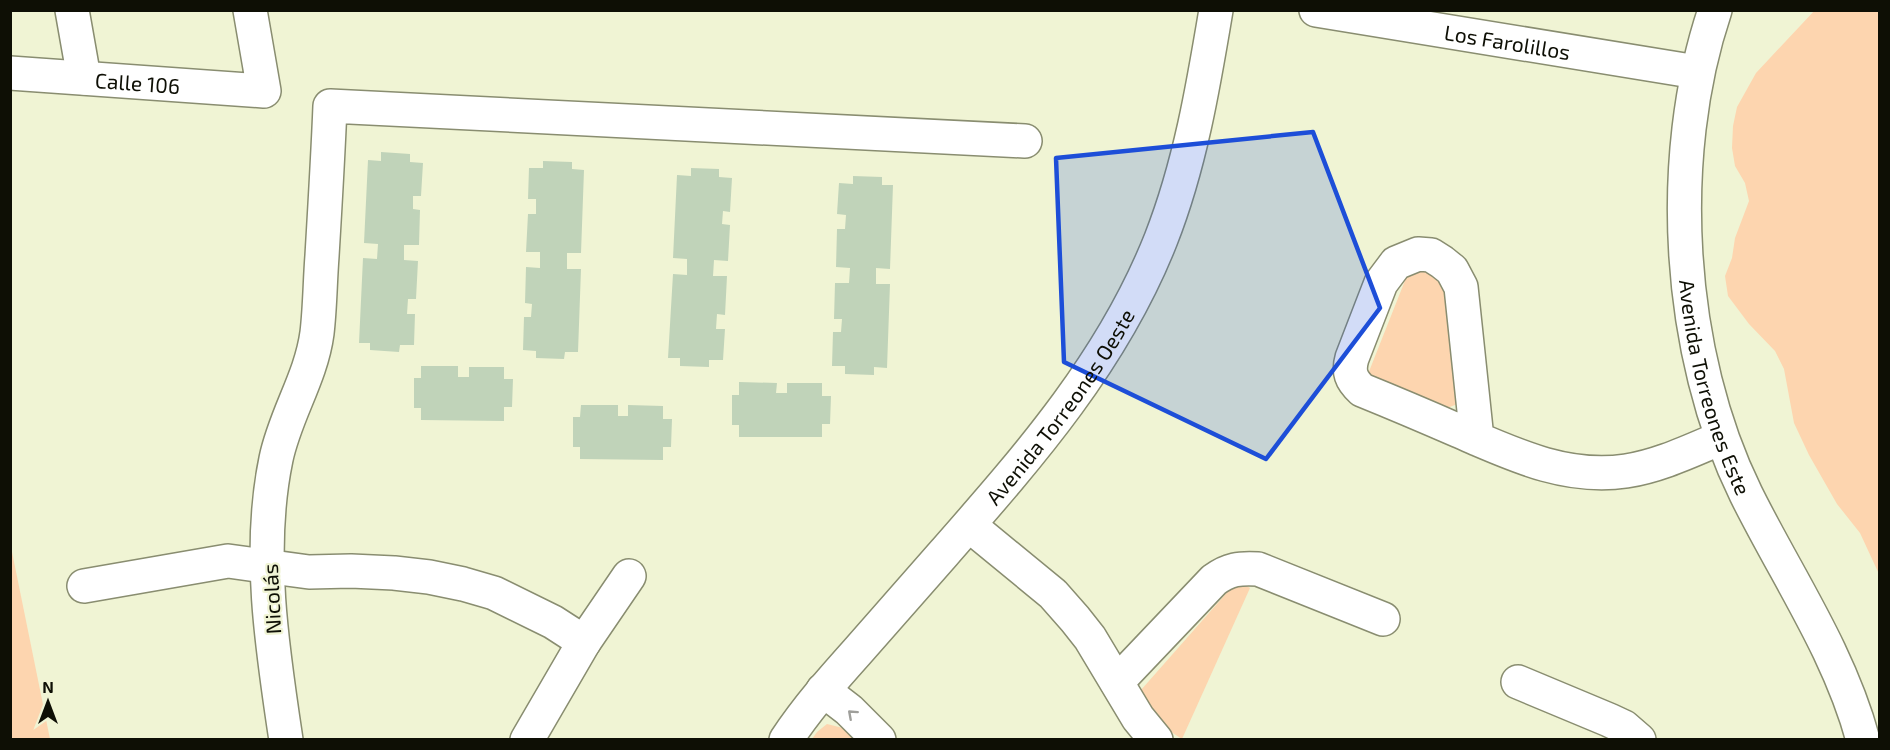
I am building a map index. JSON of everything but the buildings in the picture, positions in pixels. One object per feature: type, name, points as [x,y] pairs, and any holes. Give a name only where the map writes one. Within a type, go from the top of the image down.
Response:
[{"type":"street","points":[[72,10],[84,78]]},
{"type":"street","name":"Calle 106","points":[[10,73],[264,91],[250,10]]},
{"type":"street","name":"Avenida Torreones Oeste","points":[[786,740],[823,690],[1055,424],[1108,347],[1161,240],[1196,122],[1216,10]]},
{"type":"street","name":"Los Farolillos","points":[[1316,10],[1697,72]]},
{"type":"street","name":"Avenida Torreones Este","points":[[1715,10],[1697,72],[1687,142],[1685,212],[1689,299],[1701,366],[1721,438],[1769,541],[1810,612],[1837,668],[1863,740]]},
{"type":"street","name":"Nicolás","points":[[286,740],[276,670],[268,566],[268,521],[276,458],[284,430],[308,374],[317,332],[330,106],[1025,141]]},
{"type":"street","points":[[1476,439],[1463,302],[1458,279],[1442,261],[1431,255],[1418,254],[1405,258],[1396,262],[1381,284],[1349,367],[1355,384],[1362,390],[1476,439],[1529,461],[1551,468],[1596,473],[1625,471],[1653,465],[1721,438]]},
{"type":"street","points":[[969,525],[1053,594],[1090,638],[1138,718],[1156,740]]},
{"type":"street","points":[[84,586],[228,561],[309,572],[394,573],[463,584],[494,594],[524,606],[584,642]]},
{"type":"street","points":[[1117,682],[1214,580],[1226,571],[1239,567],[1258,569],[1383,619]]},
{"type":"street","points":[[527,740],[584,642],[629,576]]},
{"type":"street","points":[[1518,682],[1617,723],[1636,735],[1639,740]]},
{"type":"street","points":[[823,690],[849,710],[879,740]]},
{"type":"highlighted area","points":[[1313,132],[1380,308],[1266,459],[1064,362],[1056,158]]},
{"type":"shaded area","points":[[1815,10],[1879,11],[1879,574],[1860,533],[1837,504],[1794,423],[1784,369],[1775,351],[1749,324],[1728,296],[1725,276],[1732,258],[1735,238],[1749,201],[1745,183],[1735,166],[1732,148],[1737,107],[1756,73]]},
{"type":"shaded area","points":[[1419,270],[1433,271],[1444,279],[1463,402],[1447,408],[1368,374],[1406,278]]},
{"type":"shaded area","points":[[10,542],[50,739],[11,739]]},
{"type":"shaded area","points":[[1240,582],[1250,588],[1182,739],[1159,724],[1141,690],[1231,588]]},
{"type":"shaded area","points":[[827,724],[843,728],[854,739],[812,739]]}]
